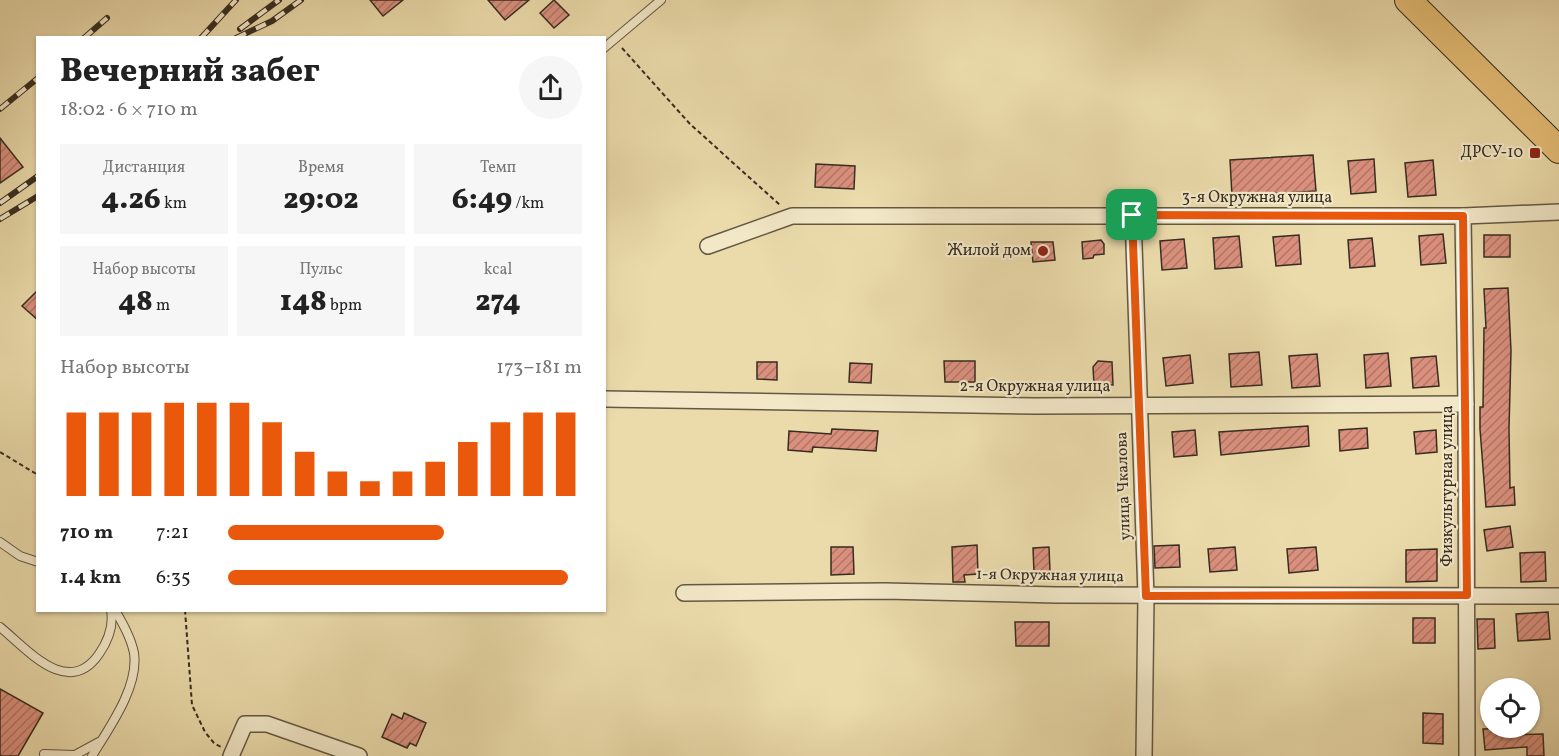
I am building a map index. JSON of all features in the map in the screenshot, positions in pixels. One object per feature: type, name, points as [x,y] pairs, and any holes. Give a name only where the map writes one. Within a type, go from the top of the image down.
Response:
[{"type":"highway","points":[[1408,0],[1559,150]]},
{"type":"street","name":"3-я Окружная улица","points":[[708,246],[792,216],[1463,216],[1559,212]]},
{"type":"street","name":"улица Чкалова","points":[[1132,215],[1146,596],[1144,756]]},
{"type":"street","name":"Физкультурная улица","points":[[1463,216],[1467,756]]},
{"type":"street","name":"2-я Окружная улица","points":[[606,399],[1035,406],[1466,404]]},
{"type":"street","name":"1-я Окружная улица","points":[[684,593],[884,591],[1146,596],[1559,596]]},
{"type":"street","points":[[232,754],[245,724],[253,723],[267,724],[359,756]]},
{"type":"lane","points":[[606,46],[661,0]]},
{"type":"lane","points":[[0,542],[20,556],[36,561]]},
{"type":"lane","points":[[0,627],[48,666],[58,672],[68,673],[78,671],[95,659],[106,644],[113,612]]},
{"type":"lane","points":[[92,756],[125,699],[133,665],[134,656],[131,643],[114,612]]},
{"type":"lane","points":[[44,754],[75,755],[102,740]]},
{"type":"path","points":[[614,40],[690,124],[792,216]]},
{"type":"path","points":[[0,452],[36,474]]},
{"type":"path","points":[[185,612],[192,705],[205,732],[214,743],[232,754]]},
{"type":"building","points":[[370,0],[403,0],[383,16]]},
{"type":"building","points":[[488,0],[529,0],[505,20]]},
{"type":"building","points":[[554,0],[569,15],[554,28],[540,13]]},
{"type":"building","points":[[0,138],[23,167],[0,183]]},
{"type":"building","points":[[1313,155],[1316,191],[1232,196],[1230,160]]},
{"type":"building","points":[[1374,159],[1376,192],[1351,194],[1348,161]]},
{"type":"building","points":[[1433,160],[1436,195],[1408,197],[1405,163]]},
{"type":"building","points":[[816,164],[855,166],[854,189],[815,187]]},
{"type":"building","points":[[1443,234],[1446,263],[1421,265],[1419,236]]},
{"type":"building","points":[[1299,235],[1301,264],[1276,266],[1273,237]]},
{"type":"building","points":[[1484,235],[1510,235],[1510,257],[1484,257]]},
{"type":"building","points":[[1239,236],[1242,267],[1215,269],[1213,238]]},
{"type":"building","points":[[1372,238],[1375,266],[1350,268],[1348,240]]},
{"type":"building","points":[[1184,239],[1187,268],[1162,270],[1160,241]]},
{"type":"building","points":[[1101,240],[1104,244],[1104,254],[1083,259],[1082,242]]},
{"type":"building","name":"Жилой дом","points":[[1031,242],[1053,242],[1055,260],[1033,262]]},
{"type":"building","points":[[1508,288],[1511,351],[1510,488],[1514,487],[1515,505],[1486,507],[1480,429],[1480,407],[1483,407],[1484,328],[1486,328],[1484,289]]},
{"type":"building","points":[[36,292],[36,318],[22,306]]},
{"type":"building","points":[[1259,352],[1262,385],[1231,387],[1229,354]]},
{"type":"building","points":[[1388,353],[1391,386],[1366,388],[1364,355]]},
{"type":"building","points":[[1317,354],[1320,386],[1292,388],[1289,356]]},
{"type":"building","points":[[1190,355],[1193,383],[1166,386],[1163,358]]},
{"type":"building","points":[[1436,356],[1439,386],[1413,388],[1411,358]]},
{"type":"building","points":[[944,361],[975,361],[975,382],[945,382]]},
{"type":"building","points":[[1098,361],[1112,362],[1113,385],[1094,384],[1093,367]]},
{"type":"building","points":[[757,362],[777,362],[777,380],[757,379]]},
{"type":"building","points":[[850,363],[872,364],[871,383],[849,382]]},
{"type":"building","points":[[1308,426],[1309,446],[1221,455],[1219,432]]},
{"type":"building","points":[[1367,428],[1368,448],[1340,451],[1339,430]]},
{"type":"building","points":[[832,429],[878,431],[876,451],[813,447],[812,452],[788,450],[789,431],[831,434]]},
{"type":"building","points":[[1195,430],[1197,455],[1174,457],[1172,432]]},
{"type":"building","points":[[1436,430],[1437,452],[1416,454],[1414,432]]},
{"type":"building","points":[[1510,526],[1513,547],[1487,551],[1484,530]]},
{"type":"building","points":[[977,545],[978,574],[964,575],[965,582],[953,582],[952,547]]},
{"type":"building","points":[[1179,545],[1180,567],[1155,568],[1154,546]]},
{"type":"building","points":[[831,547],[853,547],[854,574],[831,575]]},
{"type":"building","points":[[1049,547],[1050,572],[1034,572],[1033,548]]},
{"type":"building","points":[[1235,547],[1237,570],[1210,572],[1208,549]]},
{"type":"building","points":[[1316,547],[1318,570],[1289,573],[1287,549]]},
{"type":"building","points":[[1437,549],[1437,581],[1406,582],[1406,550]]},
{"type":"building","points":[[1545,552],[1546,581],[1521,582],[1520,553]]},
{"type":"building","points":[[1548,612],[1550,639],[1518,641],[1516,614]]},
{"type":"building","points":[[1413,618],[1435,618],[1435,643],[1413,643]]},
{"type":"building","points":[[1477,619],[1494,619],[1495,648],[1478,649]]},
{"type":"building","points":[[1015,622],[1049,622],[1049,646],[1016,646]]},
{"type":"building","points":[[0,689],[43,713],[18,756],[0,756]]},
{"type":"building","points":[[404,713],[426,723],[416,746],[410,743],[407,748],[382,737],[392,714],[402,719]]},
{"type":"building","points":[[1423,713],[1443,714],[1443,744],[1423,743]]},
{"type":"building","points":[[1540,734],[1543,734],[1544,756],[1527,756],[1527,747],[1485,750],[1484,738],[1540,738]]},
{"type":"railway","points":[[203,36],[236,0]]},
{"type":"railway","points":[[240,29],[279,0]]},
{"type":"railway","points":[[240,36],[272,21],[301,0]]},
{"type":"railway","points":[[86,36],[107,18]]},
{"type":"railway","points":[[0,109],[36,80]]},
{"type":"railway","points":[[0,203],[36,177]]},
{"type":"railway","points":[[0,219],[36,197]]},
{"type":"place","name":"ДРСУ-10","points":[[1535,153]]},
{"type":"place","name":"Жилой дом","points":[[1043,251]]},
{"type":"route","points":[[1132,215],[1463,216],[1467,595],[1146,596],[1132,215]]}]
